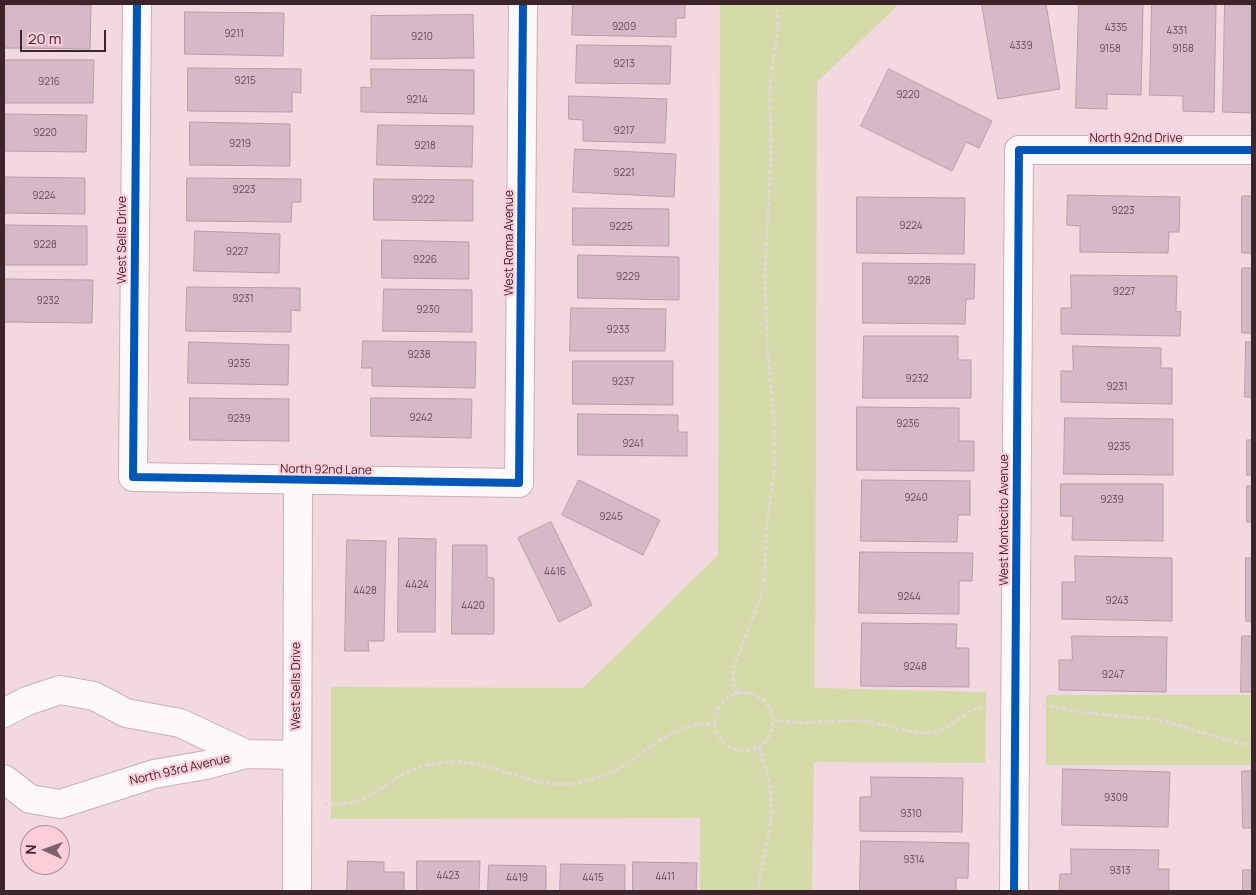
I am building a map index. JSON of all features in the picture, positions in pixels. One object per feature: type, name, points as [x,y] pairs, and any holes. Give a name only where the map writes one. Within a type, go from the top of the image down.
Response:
[{"type":"street","name":"West Sells Drive","points":[[133,477],[136,4]]},
{"type":"street","name":"West Roma Avenue","points":[[519,483],[523,4]]},
{"type":"street","name":"North 92nd Drive","points":[[1019,150],[1252,150]]},
{"type":"street","name":"West Montecito Avenue","points":[[1014,891],[1019,150]]},
{"type":"street","name":"North 92nd Lane","points":[[133,477],[519,483]]},
{"type":"street","name":"West Sells Drive","points":[[296,891],[298,481]]},
{"type":"street","name":"North 93rd Avenue","points":[[4,713],[27,701],[60,690],[94,696],[126,713],[180,722],[246,754]]},
{"type":"street","name":"North 93rd Avenue","points":[[4,779],[30,799],[60,804],[154,774],[206,765],[246,754],[297,756]]},
{"type":"path","points":[[736,694],[733,676],[734,666],[762,596],[767,522],[774,473],[774,421],[767,341],[765,272],[772,159],[770,86],[778,26],[777,4]]},
{"type":"path","points":[[745,693],[755,695],[764,700],[770,708],[773,718],[770,736],[764,744],[747,752],[728,748],[716,734],[714,724],[715,714],[726,698],[745,693]]},
{"type":"path","points":[[297,804],[333,804],[358,801],[406,772],[440,762],[479,764],[547,784],[576,783],[600,777],[618,769],[671,734],[688,728],[714,724]]},
{"type":"path","points":[[759,747],[770,783],[771,808],[759,891]]},
{"type":"green space","points":[[720,4],[899,4],[817,82],[815,688],[986,692],[985,763],[814,762],[812,891],[700,891],[700,818],[331,819],[331,687],[583,688],[718,555]]},
{"type":"green space","points":[[1046,695],[1252,695],[1252,765],[1046,765]]},
{"type":"building","points":[[4,4],[91,5],[90,49],[4,48]]},
{"type":"building","points":[[573,4],[685,4],[685,18],[676,18],[676,37],[572,35]]},
{"type":"building","points":[[982,4],[1046,4],[1060,89],[998,99]]},
{"type":"building","points":[[1079,4],[1143,4],[1141,95],[1107,94],[1107,109],[1076,108]]},
{"type":"building","points":[[1152,4],[1216,4],[1214,112],[1183,111],[1183,96],[1150,95]]},
{"type":"building","points":[[1225,4],[1252,4],[1252,113],[1223,112]]},
{"type":"building","points":[[185,12],[284,13],[283,56],[185,54]]},
{"type":"building","points":[[473,15],[474,58],[371,59],[371,16]]},
{"type":"building","points":[[577,45],[671,46],[670,84],[576,83]]},
{"type":"building","points":[[4,60],[94,60],[93,103],[4,103]]},
{"type":"building","points":[[188,68],[301,69],[301,93],[292,92],[292,112],[188,111]]},
{"type":"building","points":[[371,69],[474,70],[474,114],[361,112],[361,87],[371,88]]},
{"type":"building","points":[[889,69],[992,121],[979,148],[966,142],[952,171],[861,126]]},
{"type":"building","points":[[569,96],[667,99],[665,143],[583,141],[583,120],[569,119]]},
{"type":"building","points":[[4,114],[87,115],[86,152],[4,151]]},
{"type":"building","points":[[190,122],[290,124],[290,166],[190,165]]},
{"type":"building","points":[[378,125],[473,126],[472,167],[377,165]]},
{"type":"building","points":[[575,149],[676,154],[674,197],[573,192]]},
{"type":"building","points":[[4,177],[85,178],[85,214],[4,213]]},
{"type":"building","points":[[187,178],[301,179],[301,202],[292,202],[291,222],[187,221]]},
{"type":"building","points":[[374,179],[473,180],[473,221],[374,220]]},
{"type":"building","points":[[1068,195],[1180,197],[1179,232],[1169,232],[1168,253],[1080,252],[1080,226],[1067,225]]},
{"type":"building","points":[[1242,196],[1252,196],[1252,253],[1242,253]]},
{"type":"building","points":[[857,197],[965,198],[964,254],[857,253]]},
{"type":"building","points":[[573,208],[669,209],[669,246],[573,245]]},
{"type":"building","points":[[4,225],[87,226],[87,265],[4,265]]},
{"type":"building","points":[[195,231],[280,234],[279,273],[194,271]]},
{"type":"building","points":[[382,240],[469,242],[469,279],[382,278]]},
{"type":"building","points":[[578,255],[679,257],[679,300],[578,298]]},
{"type":"building","points":[[863,263],[975,264],[974,299],[966,299],[965,324],[863,323]]},
{"type":"building","points":[[1242,268],[1252,268],[1252,333],[1242,333]]},
{"type":"building","points":[[1071,275],[1177,276],[1176,312],[1181,311],[1180,336],[1061,334],[1061,308],[1071,308]]},
{"type":"building","points":[[4,279],[93,280],[92,323],[4,322]]},
{"type":"building","points":[[187,287],[300,288],[300,311],[291,310],[291,332],[186,331]]},
{"type":"building","points":[[384,289],[472,290],[472,332],[383,331]]},
{"type":"building","points":[[571,308],[666,309],[665,351],[570,351]]},
{"type":"building","points":[[864,336],[958,336],[958,360],[971,360],[971,398],[863,398]]},
{"type":"building","points":[[363,341],[476,342],[475,388],[372,386],[372,368],[362,368]]},
{"type":"building","points":[[189,342],[289,345],[288,385],[188,383]]},
{"type":"building","points":[[1246,342],[1252,342],[1252,397],[1245,397]]},
{"type":"building","points":[[1073,346],[1161,348],[1161,368],[1172,368],[1172,404],[1061,402],[1061,371],[1073,371]]},
{"type":"building","points":[[573,361],[673,361],[673,405],[573,404]]},
{"type":"building","points":[[190,398],[289,399],[289,441],[190,440]]},
{"type":"building","points":[[371,398],[472,399],[471,438],[371,436]]},
{"type":"building","points":[[857,407],[959,408],[959,441],[974,441],[974,471],[857,470]]},
{"type":"building","points":[[578,414],[678,415],[678,432],[687,432],[687,456],[578,455]]},
{"type":"building","points":[[1065,418],[1173,419],[1173,475],[1064,474]]},
{"type":"building","points":[[1247,440],[1252,440],[1252,475],[1247,475]]},
{"type":"building","points":[[579,480],[660,520],[643,555],[562,515]]},
{"type":"building","points":[[862,480],[970,481],[970,515],[958,515],[957,542],[861,541]]},
{"type":"building","points":[[1061,484],[1163,484],[1163,541],[1072,540],[1073,516],[1061,516]]},
{"type":"building","points":[[1247,486],[1252,486],[1252,522],[1247,522]]},
{"type":"building","points":[[551,522],[592,605],[559,622],[518,538]]},
{"type":"building","points":[[399,538],[436,539],[435,632],[398,632]]},
{"type":"building","points":[[347,540],[386,541],[384,641],[368,641],[369,651],[345,651]]},
{"type":"building","points":[[453,545],[487,545],[487,577],[494,578],[494,634],[452,634]]},
{"type":"building","points":[[860,552],[973,553],[972,581],[959,581],[959,614],[859,613]]},
{"type":"building","points":[[1075,556],[1172,558],[1172,621],[1062,619],[1062,582],[1075,582]]},
{"type":"building","points":[[1246,558],[1252,558],[1252,621],[1246,621]]},
{"type":"building","points":[[862,623],[957,624],[956,648],[969,648],[969,687],[861,686]]},
{"type":"building","points":[[1072,636],[1167,637],[1166,692],[1059,690],[1059,660],[1072,660]]},
{"type":"building","points":[[1242,636],[1252,636],[1252,692],[1241,692]]},
{"type":"building","points":[[1063,769],[1170,772],[1168,827],[1062,825]]},
{"type":"building","points":[[1242,771],[1252,771],[1252,828],[1243,828]]},
{"type":"building","points":[[871,777],[963,778],[962,832],[860,831],[860,797],[871,797]]},
{"type":"building","points":[[861,841],[969,843],[968,878],[956,878],[956,891],[860,891]]},
{"type":"building","points":[[1071,849],[1159,850],[1158,869],[1169,869],[1169,891],[1059,891],[1060,874],[1071,874]]},
{"type":"building","points":[[348,861],[384,862],[384,872],[404,872],[404,891],[347,891]]},
{"type":"building","points":[[417,861],[480,861],[479,891],[417,891]]},
{"type":"building","points":[[633,862],[697,863],[696,891],[633,891]]},
{"type":"building","points":[[561,864],[625,865],[625,891],[560,891]]},
{"type":"building","points":[[489,865],[546,866],[546,891],[488,891]]},
{"type":"building","points":[[1243,870],[1252,870],[1252,891],[1243,891]]},
{"type":"cycle path","points":[[137,4],[133,477],[519,483],[523,4]]},
{"type":"cycle path","points":[[1014,891],[1019,150],[1252,150]]}]
